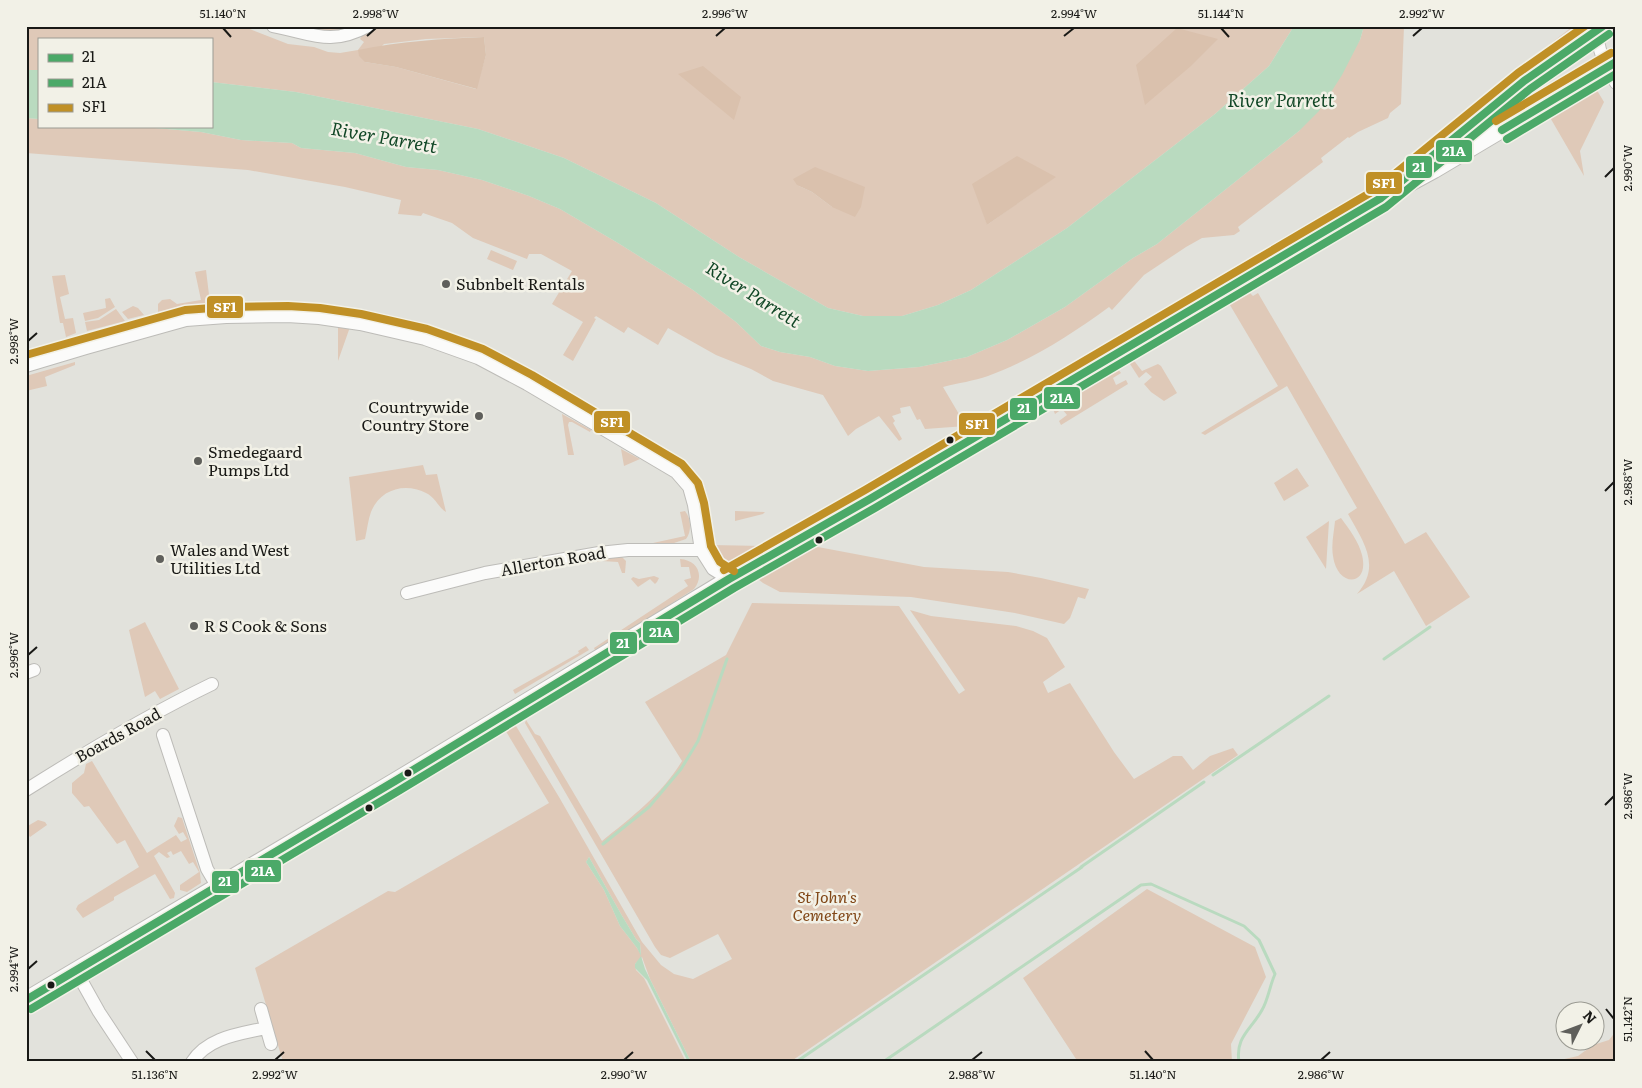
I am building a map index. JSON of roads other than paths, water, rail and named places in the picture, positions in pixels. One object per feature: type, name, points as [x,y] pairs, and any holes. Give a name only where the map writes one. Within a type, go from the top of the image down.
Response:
[{"type":"main road","points":[[1381,198],[1524,81],[1600,28]]},
{"type":"main road","points":[[26,1000],[729,579],[870,499],[1381,198],[1434,170],[1612,65]]},
{"type":"street","points":[[274,26],[320,38],[337,38],[368,26]]},
{"type":"street","points":[[1600,28],[1598,45],[1601,57],[1612,65],[1616,83]]},
{"type":"street","points":[[26,366],[186,320],[226,317],[287,316],[319,318],[360,324],[425,339],[460,350],[497,367],[676,472],[689,487],[694,505],[701,550],[713,569],[729,579]]},
{"type":"street","name":"Allerton Road","points":[[407,593],[484,573],[599,553],[628,550],[701,550]]},
{"type":"street","name":"Boards Road","points":[[26,790],[87,752],[212,684]]},
{"type":"street","points":[[163,735],[206,869],[217,886]]},
{"type":"street","points":[[76,971],[99,1012],[132,1062]]},
{"type":"street","points":[[261,1010],[271,1044]]},
{"type":"street","points":[[192,1062],[199,1052],[214,1042],[266,1028]]},
{"type":"water","name":"River Parrett","points":[[1294,26],[1364,26],[1360,40],[1342,75],[1319,111],[1299,131],[1157,244],[1133,258],[1065,307],[1007,340],[967,357],[919,367],[868,371],[835,366],[810,357],[780,352],[761,346],[736,322],[693,290],[560,209],[529,196],[482,180],[438,170],[406,167],[355,153],[301,148],[292,143],[241,140],[201,132],[155,128],[212,128],[212,82],[296,92],[478,129],[564,158],[656,203],[739,257],[828,308],[863,316],[902,316],[938,305],[971,290],[1067,228],[1215,114],[1269,66]]},
{"type":"water","points":[[26,70],[38,70],[38,119],[26,118]]},
{"type":"water","points":[[589,857],[621,914],[640,943],[641,956],[620,926],[604,890],[586,862]]},
{"type":"water","points":[[641,956],[645,969],[691,1062],[688,1062],[647,980],[635,968],[635,964]]},
{"type":"waterway","points":[[1384,659],[1430,627]]},
{"type":"waterway","points":[[603,844],[649,807],[681,769],[698,741],[727,659]]},
{"type":"waterway","points":[[1213,775],[1329,696]]},
{"type":"waterway","points":[[1081,867],[1204,782]]},
{"type":"waterway","points":[[796,1062],[1082,867]]},
{"type":"waterway","points":[[883,1062],[1141,885],[1151,884],[1244,926],[1259,940],[1275,974],[1264,1006],[1239,1046],[1239,1062]]},
{"type":"place","name":"Subnbelt Rentals","points":[[446,284]]},
{"type":"place","name":"Countrywide Country Store","points":[[479,416]]},
{"type":"place","name":"Smedegaard Pumps Ltd","points":[[198,461]]},
{"type":"place","name":"Wales and West Utilities Ltd","points":[[160,559]]},
{"type":"place","name":"R S Cook & Sons","points":[[194,626]]},
{"type":"park label","name":"St John's Cemetery","points":[[827,906]]}]
